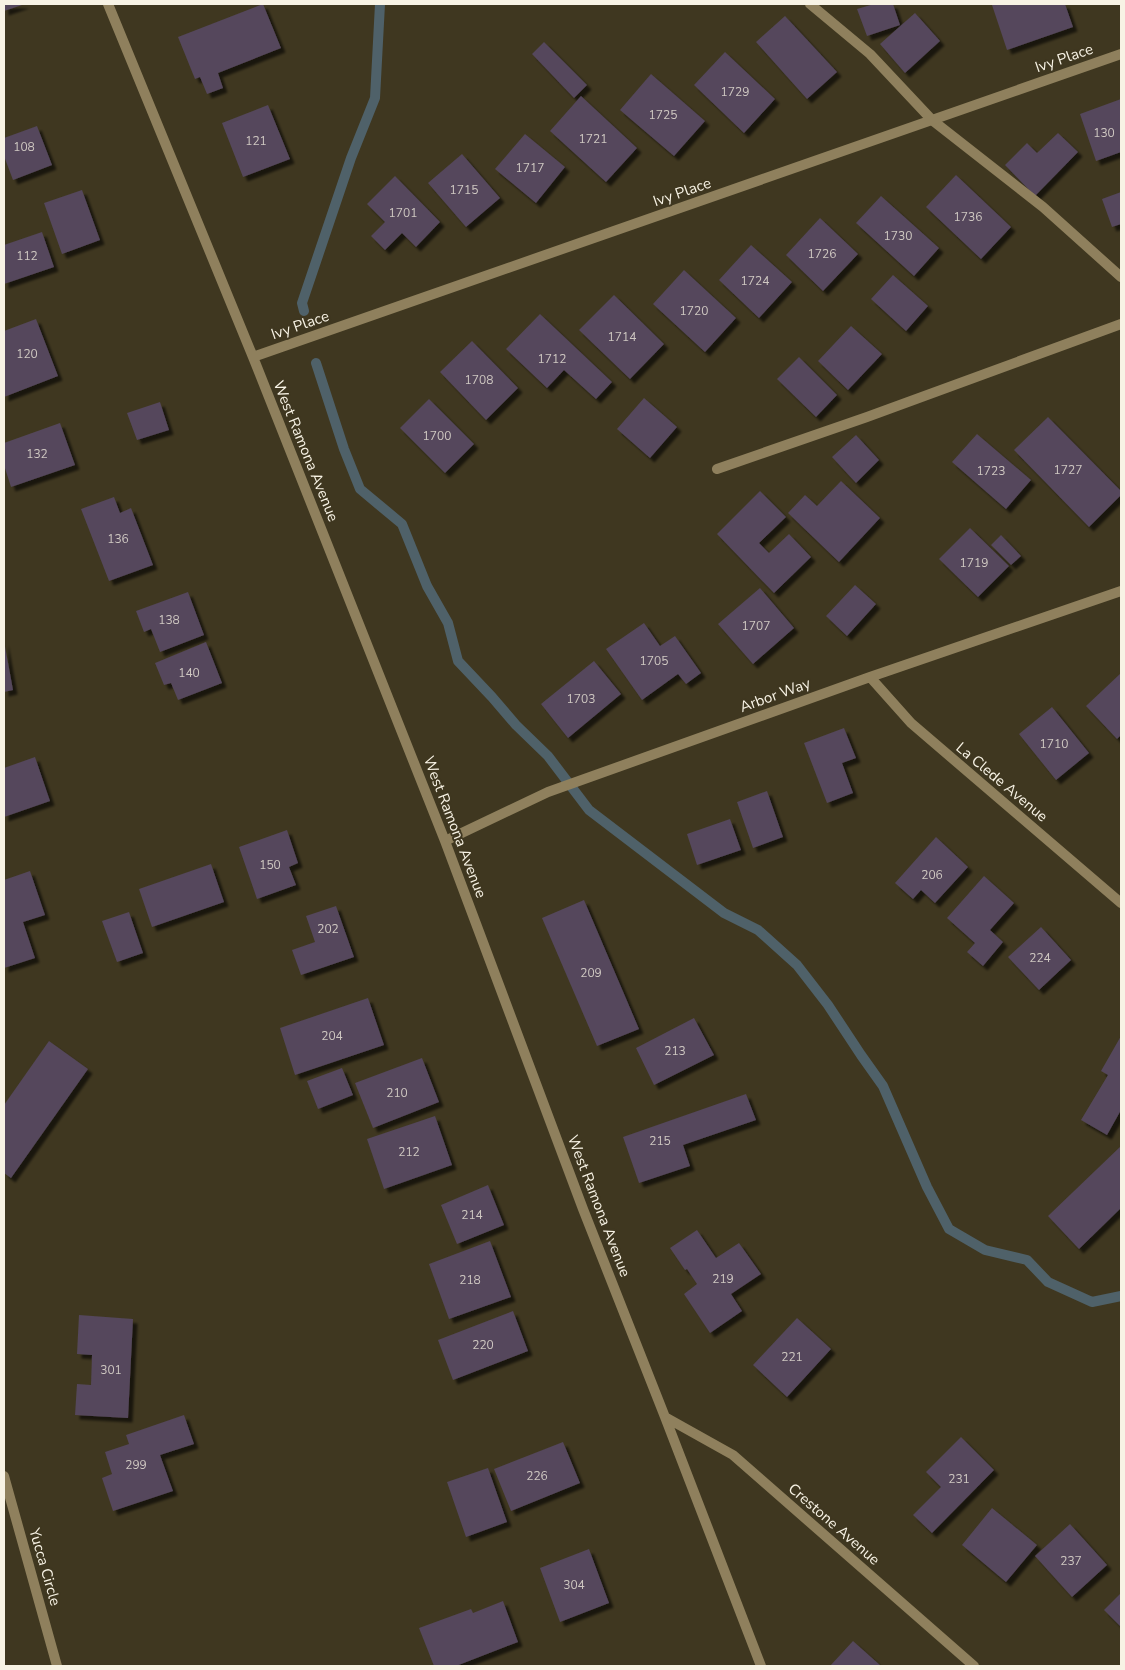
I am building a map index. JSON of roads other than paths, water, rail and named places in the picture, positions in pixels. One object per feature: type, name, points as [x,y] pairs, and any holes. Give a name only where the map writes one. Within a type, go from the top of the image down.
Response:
[{"type":"street","name":"West Ramona Avenue","points":[[108,4],[252,357],[445,841],[583,1210],[761,1666]]},
{"type":"street","points":[[810,4],[870,54],[932,120],[1043,207],[1121,277]]},
{"type":"street","name":"Ivy Place","points":[[252,357],[1121,54]]},
{"type":"street","points":[[718,469],[1121,324]]},
{"type":"street","name":"Arbor Way","points":[[445,841],[548,792],[870,677],[1121,591]]},
{"type":"street","name":"La Clede Avenue","points":[[870,677],[911,723],[1121,903]]},
{"type":"street","name":"Crestone Avenue","points":[[665,1417],[733,1456],[974,1666]]},
{"type":"street","name":"Yucca Circle","points":[[4,1476],[57,1666]]},
{"type":"waterway","points":[[304,311],[302,303],[351,158],[375,98],[380,4]]},
{"type":"waterway","points":[[316,363],[344,449],[360,489],[402,524],[427,586],[448,623],[458,661],[516,725],[548,756],[589,810],[724,913],[758,930],[797,965],[828,1005],[883,1086],[927,1187],[949,1229],[985,1250],[1027,1260],[1048,1282],[1092,1302],[1121,1296]]}]
